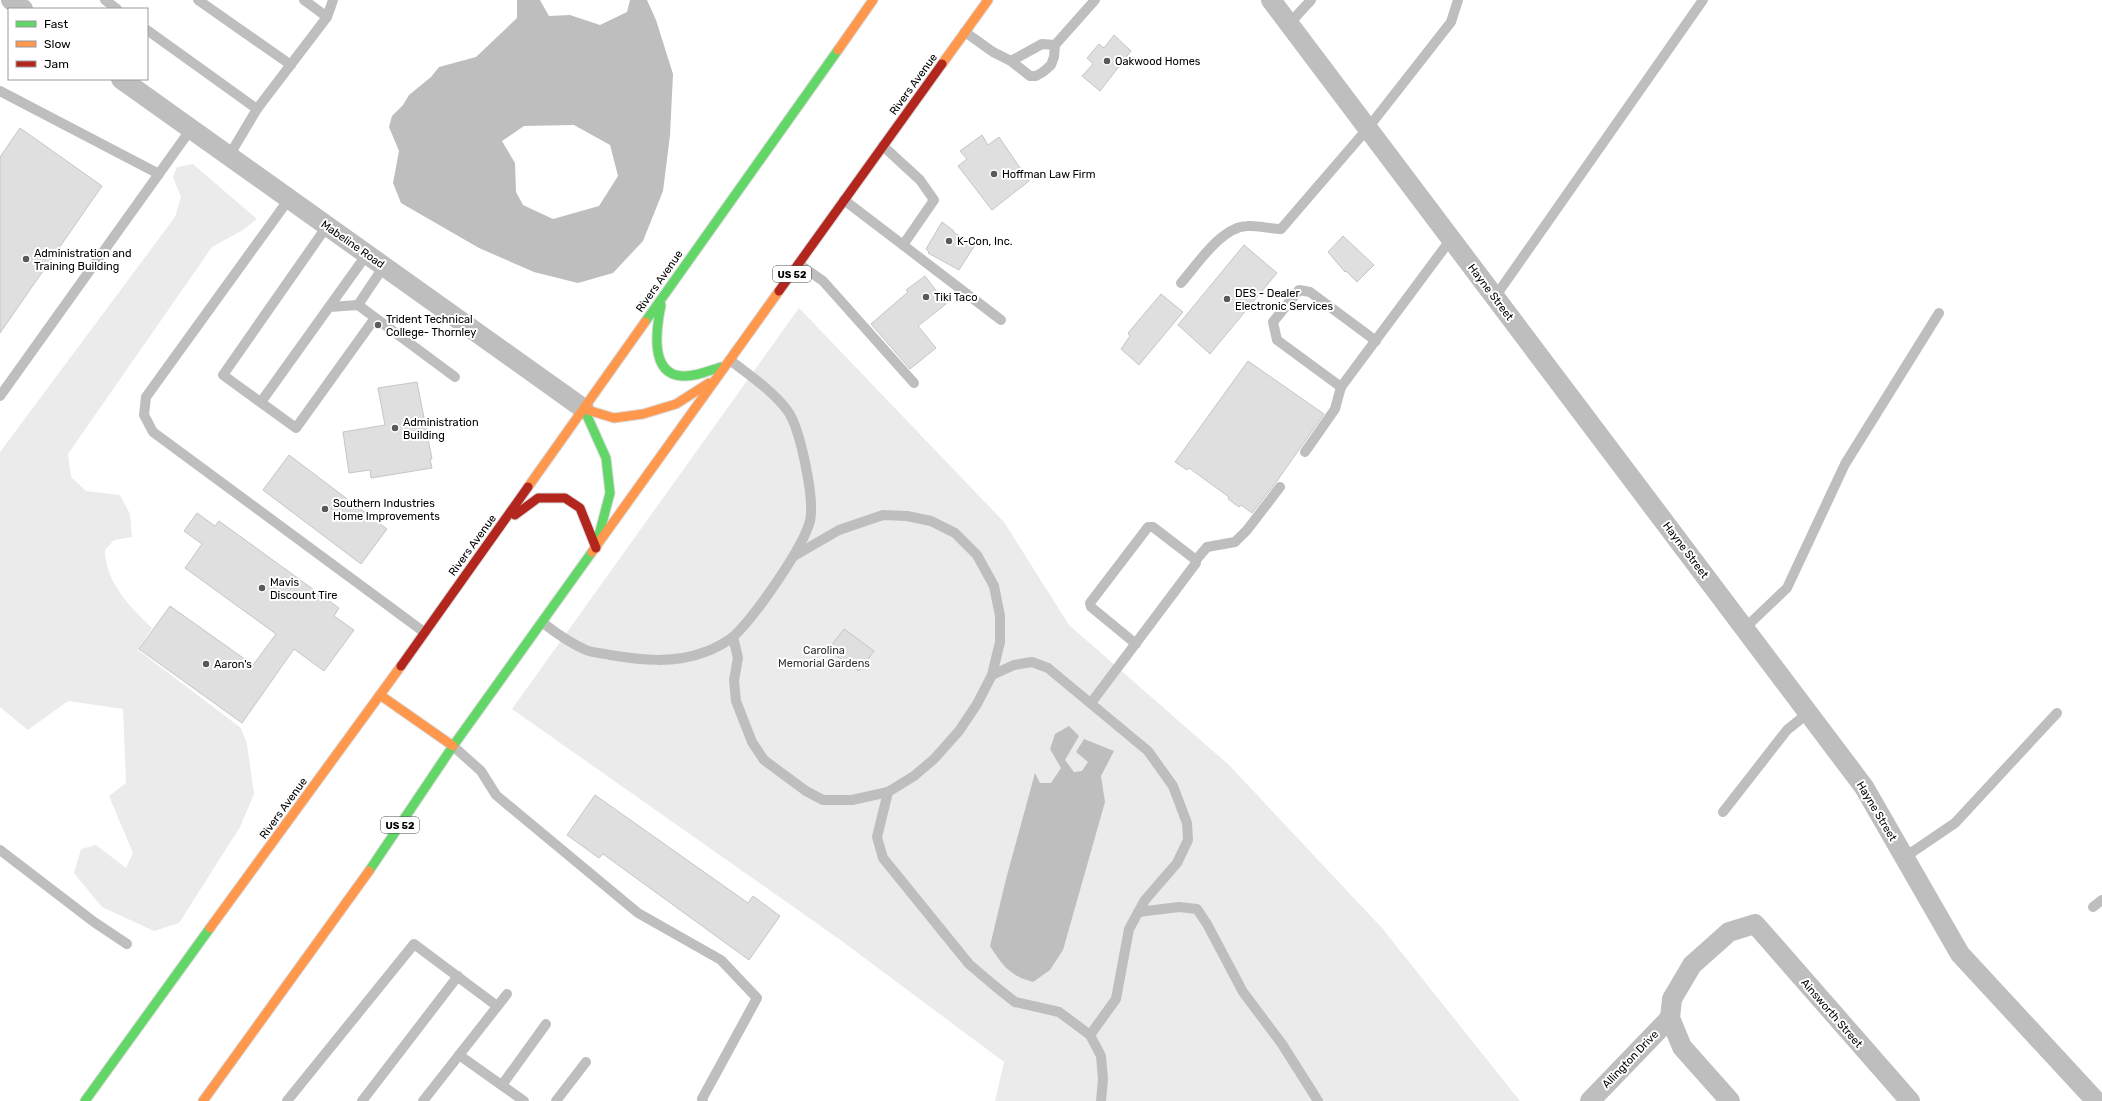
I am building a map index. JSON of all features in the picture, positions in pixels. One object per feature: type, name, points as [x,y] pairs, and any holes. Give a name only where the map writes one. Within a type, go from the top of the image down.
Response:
[{"type":"main road","name":"Rivers Avenue","points":[[86,1101],[380,695],[873,0]]},
{"type":"main road","name":"Rivers Avenue","points":[[204,1101],[368,874],[453,746],[988,0]]},
{"type":"main road","points":[[662,298],[655,344],[658,357],[666,368],[676,375],[686,376],[728,363]]},
{"type":"main road","points":[[584,409],[614,418],[643,414],[676,404],[718,378]]},
{"type":"main road","points":[[584,409],[606,458],[610,493],[596,548]]},
{"type":"main road","points":[[500,526],[538,498],[565,498],[580,508],[596,548]]},
{"type":"main road","points":[[380,695],[453,746]]},
{"type":"main road","points":[[107,1088],[118,1056]]},
{"type":"street","points":[[11,0],[22,8]]},
{"type":"street","name":"Hayne Street","points":[[1271,0],[1864,787],[1960,954],[2096,1101]]},
{"type":"street","name":"Mabeline Road","points":[[123,80],[584,409]]},
{"type":"street","name":"Ainsworth Street","points":[[1670,1018],[1672,999],[1692,965],[1728,932],[1755,924],[1910,1101]]},
{"type":"street","points":[[1670,1018],[1682,1047],[1730,1101]]},
{"type":"street","name":"Allington Drive","points":[[1590,1101],[1670,1018]]},
{"type":"lane","points":[[105,0],[116,8]]},
{"type":"lane","points":[[198,0],[291,65]]},
{"type":"lane","points":[[304,0],[327,17]]},
{"type":"lane","points":[[229,156],[257,109],[327,17],[333,0]]},
{"type":"lane","points":[[965,32],[993,52],[1011,61],[1030,76],[1036,76],[1051,65],[1054,58],[1055,46],[1095,0]]},
{"type":"lane","points":[[1289,24],[1311,0]]},
{"type":"lane","points":[[1181,283],[1224,233],[1246,226],[1281,228],[1368,128],[1451,22],[1458,0]]},
{"type":"lane","points":[[1495,297],[1703,0]]},
{"type":"lane","points":[[148,31],[257,109]]},
{"type":"lane","points":[[1011,61],[1042,44],[1055,46]]},
{"type":"lane","points":[[2,96],[159,174]]},
{"type":"lane","points":[[0,396],[191,129]]},
{"type":"lane","points":[[883,146],[920,180],[934,200],[903,245]]},
{"type":"lane","points":[[289,199],[146,397],[144,415],[153,432],[424,632]]},
{"type":"lane","points":[[844,200],[1001,320]]},
{"type":"lane","points":[[327,226],[223,375],[296,428],[375,318]]},
{"type":"lane","points":[[1305,452],[1335,409],[1341,387],[1451,239]]},
{"type":"lane","points":[[261,402],[367,254]]},
{"type":"lane","points":[[799,264],[823,281],[914,383]]},
{"type":"lane","points":[[358,305],[384,266]]},
{"type":"lane","points":[[1341,387],[1276,340],[1273,322],[1299,290],[1310,292],[1376,341]]},
{"type":"lane","points":[[329,307],[358,305],[455,377]]},
{"type":"lane","points":[[1744,629],[1787,588],[1845,464],[1939,313]]},
{"type":"lane","points":[[542,623],[563,638],[588,651],[640,660],[682,659],[706,652],[733,637],[794,556],[810,521],[812,506],[801,444],[795,424],[787,410],[767,390],[728,363]]},
{"type":"lane","points":[[1091,703],[1196,563],[1196,560],[1207,548],[1235,542],[1247,530],[1280,487]]},
{"type":"lane","points":[[733,637],[738,658],[734,680],[736,701],[752,742],[764,760],[806,791],[823,800],[852,800],[888,792],[914,776],[934,759],[959,731],[977,704],[992,675],[1000,642],[1000,622],[994,586],[977,555],[955,534],[931,521],[907,516],[883,515],[839,530],[794,556]]},
{"type":"lane","points":[[1136,644],[1091,607],[1090,604],[1148,527],[1152,527],[1196,560]]},
{"type":"lane","points":[[992,675],[1014,665],[1032,662],[1048,668],[1148,751],[1173,786],[1187,823],[1188,840],[1177,863],[1146,900],[1128,928],[1116,999],[1090,1035]]},
{"type":"lane","points":[[1723,812],[1787,730],[1808,713]]},
{"type":"lane","points":[[1905,857],[1955,823],[2057,713]]},
{"type":"lane","points":[[453,746],[481,771],[496,795],[632,908],[721,960],[757,998],[702,1099],[703,1101]]},
{"type":"lane","points":[[888,792],[877,837],[883,858],[969,964],[1015,1002],[1059,1012],[1090,1035],[1101,1056],[1103,1079],[1101,1101]]},
{"type":"lane","points":[[0,850],[94,922],[127,944]]},
{"type":"lane","points":[[2093,907],[2102,900]]},
{"type":"lane","points":[[1138,912],[1179,907],[1197,909],[1207,924],[1243,992],[1282,1044],[1318,1101]]},
{"type":"lane","points":[[287,1101],[414,944],[497,1006]]},
{"type":"lane","points":[[362,1101],[458,976]]},
{"type":"lane","points":[[423,1101],[507,994]]},
{"type":"lane","points":[[502,1085],[546,1024]]},
{"type":"lane","points":[[460,1055],[524,1101]]},
{"type":"lane","points":[[556,1101],[586,1062]]},
{"type":"green space","points":[[193,164],[257,219],[243,230],[212,247],[68,454],[71,477],[86,491],[120,495],[130,514],[132,537],[114,540],[105,550],[109,573],[120,593],[127,603],[152,628],[138,650],[241,728],[247,744],[254,794],[240,827],[179,923],[154,931],[102,907],[74,873],[81,849],[96,845],[126,868],[133,853],[109,796],[126,783],[123,709],[68,701],[28,730],[0,707],[0,452],[175,217],[181,197],[173,177],[177,167]]},
{"type":"green space","name":"Carolina Memorial Gardens","points":[[799,308],[1004,522],[1069,625],[1229,765],[1382,928],[1520,1101],[995,1101],[1004,1062],[839,939],[512,709]]},
{"type":"shaded area","points":[[517,0],[540,0],[549,16],[570,15],[600,25],[627,12],[630,0],[647,0],[656,20],[673,74],[670,135],[663,191],[643,241],[613,273],[578,283],[534,272],[479,248],[401,203],[393,183],[399,151],[389,127],[392,116],[403,105],[409,95],[431,77],[439,67],[476,57],[517,18]],"holes":[[[574,125],[610,145],[618,176],[599,206],[553,219],[523,205],[516,192],[515,163],[502,141],[524,126]]]},
{"type":"shaded area","points":[[1069,726],[1079,736],[1065,760],[1074,772],[1082,771],[1088,762],[1076,752],[1084,739],[1114,751],[1101,776],[1105,802],[1063,950],[1050,970],[1033,982],[1018,977],[1007,969],[990,946],[1006,879],[1035,773],[1040,783],[1051,783],[1061,768],[1050,749],[1055,734]]},
{"type":"building","name":"Oakwood Homes","points":[[1114,35],[1131,51],[1100,91],[1082,76],[1093,64],[1087,58],[1099,44],[1104,48]]},
{"type":"building","name":"Administration and Training Building","points":[[20,128],[102,186],[0,333],[0,157]]},
{"type":"building","name":"Hoffman Law Firm","points":[[982,135],[988,145],[999,137],[1029,181],[992,210],[958,166],[967,159],[960,151]]},
{"type":"building","name":"K-Con, Inc.","points":[[942,222],[954,231],[953,232],[975,245],[959,270],[928,253],[929,252],[926,249]]},
{"type":"building","points":[[1343,236],[1374,265],[1357,282],[1346,271],[1345,272],[1328,252]]},
{"type":"building","name":"DES - Dealer Electronic Services","points":[[1244,245],[1277,273],[1210,354],[1178,325]]},
{"type":"building","points":[[925,276],[946,304],[918,326],[936,348],[910,369],[871,324],[908,292],[906,290]]},
{"type":"building","points":[[1161,294],[1183,312],[1139,365],[1121,349],[1130,336],[1128,333]]},
{"type":"building","points":[[1248,361],[1324,414],[1277,481],[1252,513],[1241,505],[1239,507],[1228,499],[1229,497],[1189,468],[1187,470],[1175,462]]},
{"type":"building","name":"Administration Building","points":[[417,382],[432,459],[430,459],[432,468],[371,478],[370,470],[349,473],[343,432],[385,425],[378,388]]},
{"type":"building","name":"Southern Industries Home Improvements","points":[[289,455],[387,529],[361,564],[263,490]]},
{"type":"building","points":[[197,513],[215,526],[219,521],[339,608],[334,616],[354,630],[324,671],[294,649],[242,723],[139,649],[170,606],[253,665],[276,634],[185,568],[202,544],[184,531]]},
{"type":"building","points":[[844,629],[874,651],[859,671],[828,650]]},
{"type":"building","points":[[595,795],[748,903],[753,896],[780,916],[749,960],[603,854],[599,858],[567,835]]},
{"type":"traffic: fast","points":[[645,322],[838,50]]},
{"type":"traffic: fast","points":[[661,305],[657,347],[659,358],[664,367],[671,373],[682,376],[692,376],[721,367]]},
{"type":"traffic: fast","points":[[584,409],[606,458],[610,493],[599,535]]},
{"type":"traffic: fast","points":[[369,871],[453,746],[592,552]]},
{"type":"traffic: fast","points":[[85,1101],[210,928]]},
{"type":"traffic: slow","points":[[838,50],[873,0]]},
{"type":"traffic: slow","points":[[942,64],[988,0]]},
{"type":"traffic: slow","points":[[592,552],[779,291]]},
{"type":"traffic: slow","points":[[528,487],[645,322]]},
{"type":"traffic: slow","points":[[584,409],[614,418],[643,414],[676,404],[709,383]]},
{"type":"traffic: slow","points":[[210,928],[401,666]]},
{"type":"traffic: slow","points":[[380,695],[453,746]]},
{"type":"traffic: slow","points":[[203,1101],[369,871]]},
{"type":"traffic: jam","points":[[779,291],[942,64]]},
{"type":"traffic: jam","points":[[401,666],[528,487]]},
{"type":"traffic: jam","points":[[515,515],[538,498],[565,498],[580,508],[596,548]]},
{"type":"place","name":"Oakwood Homes","points":[[1107,61]]},
{"type":"place","name":"Hoffman Law Firm","points":[[994,174]]},
{"type":"place","name":"K-Con, Inc.","points":[[949,241]]},
{"type":"place","name":"Administration and Training Building","points":[[26,259]]},
{"type":"place","name":"Tiki Taco","points":[[926,297]]},
{"type":"place","name":"DES - Dealer Electronic Services","points":[[1227,299]]},
{"type":"place","name":"Trident Technical College- Thornley","points":[[378,325]]},
{"type":"place","name":"Administration Building","points":[[395,428]]},
{"type":"place","name":"Southern Industries Home Improvements","points":[[325,509]]},
{"type":"place","name":"Mavis Discount Tire","points":[[262,588]]},
{"type":"place","name":"Aaron's","points":[[206,664]]}]
